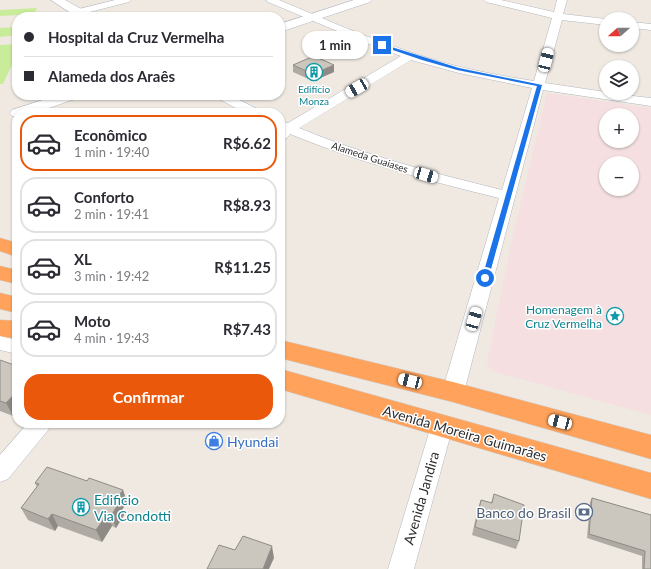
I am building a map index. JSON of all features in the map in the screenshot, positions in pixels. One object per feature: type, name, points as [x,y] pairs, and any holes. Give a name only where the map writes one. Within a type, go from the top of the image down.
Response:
[{"type":"highway","points":[[0,273],[12,276]]},
{"type":"highway","points":[[0,301],[12,305]]},
{"type":"highway","points":[[0,328],[12,329]]},
{"type":"highway","points":[[285,350],[453,392],[651,447]]},
{"type":"highway","name":"Avenida Moreira Guimarães","points":[[285,380],[651,486]]},
{"type":"street","points":[[57,0],[77,12]]},
{"type":"street","points":[[91,12],[126,0]]},
{"type":"street","points":[[271,0],[411,55],[458,70],[540,85],[651,102]]},
{"type":"street","points":[[285,26],[366,0]]},
{"type":"street","points":[[489,0],[557,16],[599,21]]},
{"type":"street","points":[[453,392],[540,85],[562,0]]},
{"type":"street","points":[[639,26],[651,27]]},
{"type":"street","points":[[285,129],[411,55]]},
{"type":"street","points":[[32,108],[57,100]]},
{"type":"street","points":[[230,100],[245,108]]},
{"type":"street","name":"Alameda Guaiases","points":[[285,131],[359,155],[441,179],[508,196]]},
{"type":"street","points":[[0,343],[12,346]]},
{"type":"street","name":"Avenida Jandira","points":[[401,569],[442,426]]},
{"type":"street","points":[[0,472],[37,428]]},
{"type":"shaded area","points":[[547,93],[651,108],[651,415],[495,372],[487,363],[511,244]]},
{"type":"green space","points":[[37,8],[35,12],[12,12],[12,15],[0,16],[0,10]]},
{"type":"green space","points":[[12,27],[12,36],[0,37],[0,28]]},
{"type":"green space","points":[[12,44],[12,65],[3,84],[0,84],[0,45]]},
{"type":"building","points":[[314,56],[334,65],[313,74],[293,65]]},
{"type":"building","points":[[0,360],[12,364],[12,396],[6,403],[0,401]]},
{"type":"building","name":"Edificio Via Condotti","points":[[47,467],[87,481],[89,478],[123,490],[115,501],[119,503],[111,516],[107,515],[96,530],[52,514],[48,519],[21,508],[39,484],[35,483]]},
{"type":"building","points":[[494,494],[524,505],[519,541],[475,527],[481,500],[492,503]]},
{"type":"building","points":[[592,498],[651,515],[651,569],[644,569],[645,551],[589,534]]},
{"type":"building","points":[[243,536],[272,546],[263,569],[207,569],[219,545],[235,550]]},
{"type":"place","name":"Edifício Monza","points":[[314,72]]},
{"type":"place","name":"Homenagem à Cruz Vermelha","points":[[615,316]]},
{"type":"place","name":"Hyundai","points":[[214,441]]},
{"type":"place","name":"Edificio Via Condotti","points":[[81,507]]},
{"type":"place","name":"Banco do Brasil","points":[[584,512]]},
{"type":"route","points":[[382,45],[458,70],[540,85],[485,278]]}]
